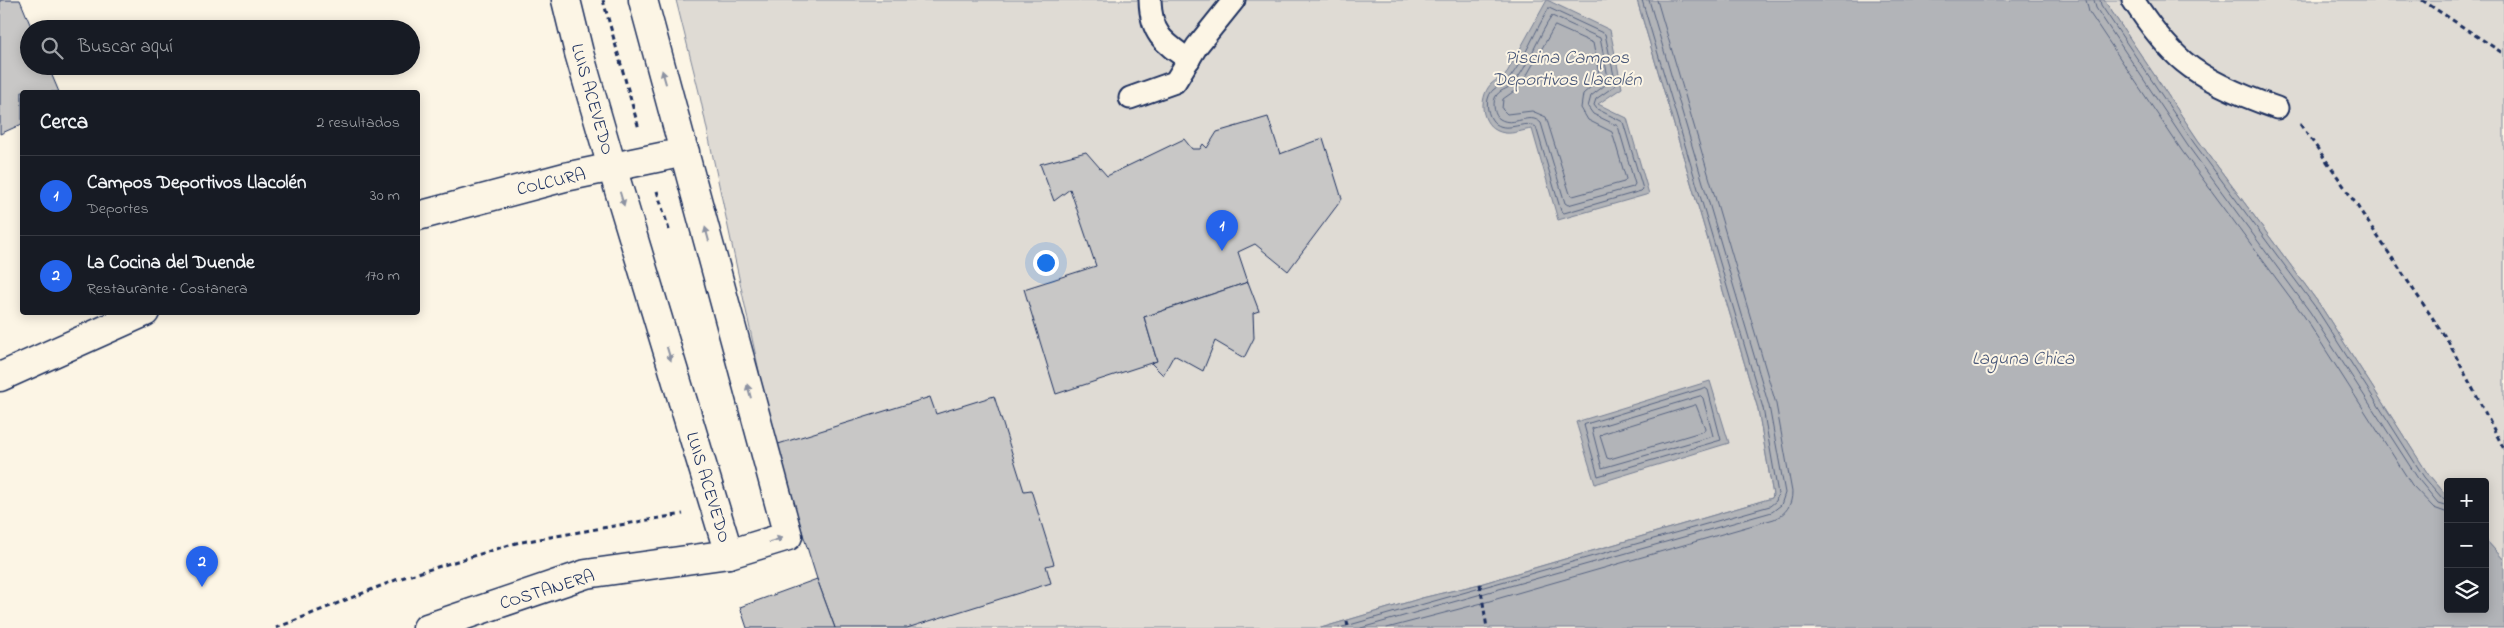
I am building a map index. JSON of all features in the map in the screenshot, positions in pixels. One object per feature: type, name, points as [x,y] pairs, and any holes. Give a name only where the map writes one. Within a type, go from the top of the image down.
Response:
[{"type":"street","name":"LUIS ACEVEDO","points":[[566,0],[579,53],[612,167],[729,554],[788,536],[685,152],[642,0]]},
{"type":"street","name":"COLCURA","points":[[420,215],[484,197],[685,152]]},
{"type":"street","points":[[0,377],[139,315]]},
{"type":"street","name":"COSTANERA","points":[[427,628],[586,574],[729,554]]},
{"type":"lane","points":[[1150,0],[1150,15],[1161,40],[1189,60]]},
{"type":"lane","points":[[1130,98],[1175,82],[1234,0]]},
{"type":"lane","points":[[2134,0],[2144,17],[2184,62],[2238,94],[2277,108]]},
{"type":"path","points":[[603,0],[670,235]]},
{"type":"path","points":[[2422,0],[2504,54]]},
{"type":"path","points":[[2277,108],[2297,121],[2416,291],[2448,341],[2504,449]]},
{"type":"path","points":[[276,628],[398,580],[516,542],[715,509]]},
{"type":"path","points":[[1480,584],[1487,628]]},
{"type":"path","points":[[1347,621],[1348,628]]},
{"type":"shaded area","points":[[676,0],[1637,0],[1758,409],[1772,498],[1480,584],[1422,598],[1321,628],[872,628],[775,445],[699,92]]},
{"type":"shaded area","points":[[2104,0],[2504,0],[2504,560],[2489,543],[2489,478],[2444,478],[2444,492],[2428,474],[2320,305],[2198,140]]},
{"type":"water","name":"Piscina Campos Deportivos Llacolén","points":[[1547,0],[1610,30],[1622,88],[1598,104],[1627,118],[1649,194],[1558,220],[1532,129],[1508,133],[1497,131],[1486,120],[1483,105],[1487,90],[1496,80],[1505,76]]},
{"type":"water","name":"Laguna Chica","points":[[1637,0],[2104,0],[2198,140],[2320,305],[2428,474],[2444,492],[2444,613],[2489,613],[2489,543],[2504,560],[2504,628],[1321,628],[1422,598],[1480,584],[1772,498],[1758,409]]},
{"type":"water","points":[[1710,381],[1729,443],[1595,484],[1576,422]]},
{"type":"building","points":[[0,0],[20,0],[28,20],[20,20],[20,75],[52,75],[58,90],[20,90],[20,125],[0,134]]},
{"type":"building","points":[[1268,117],[1280,154],[1323,138],[1342,199],[1288,271],[1255,244],[1238,252],[1248,282],[1144,317],[1157,361],[1056,394],[1024,289],[1096,266],[1070,189],[1054,201],[1040,164],[1086,152],[1107,176],[1184,139],[1192,149],[1200,149],[1203,144],[1207,148],[1217,132]]},
{"type":"building","points":[[1248,282],[1259,311],[1253,313],[1254,338],[1244,358],[1215,341],[1203,371],[1174,355],[1163,375],[1151,363],[1157,361],[1144,317]]},
{"type":"building","points":[[994,396],[1024,491],[1031,490],[1054,564],[1046,566],[1051,583],[907,628],[835,628],[817,579],[775,445],[930,397],[936,414]]},
{"type":"building","points":[[817,579],[835,628],[747,628],[740,607]]},
{"type":"place","name":"Campos Deportivos Llacolén","points":[[1222,251]]},
{"type":"place","name":"La Cocina del Duende","points":[[202,587]]}]
